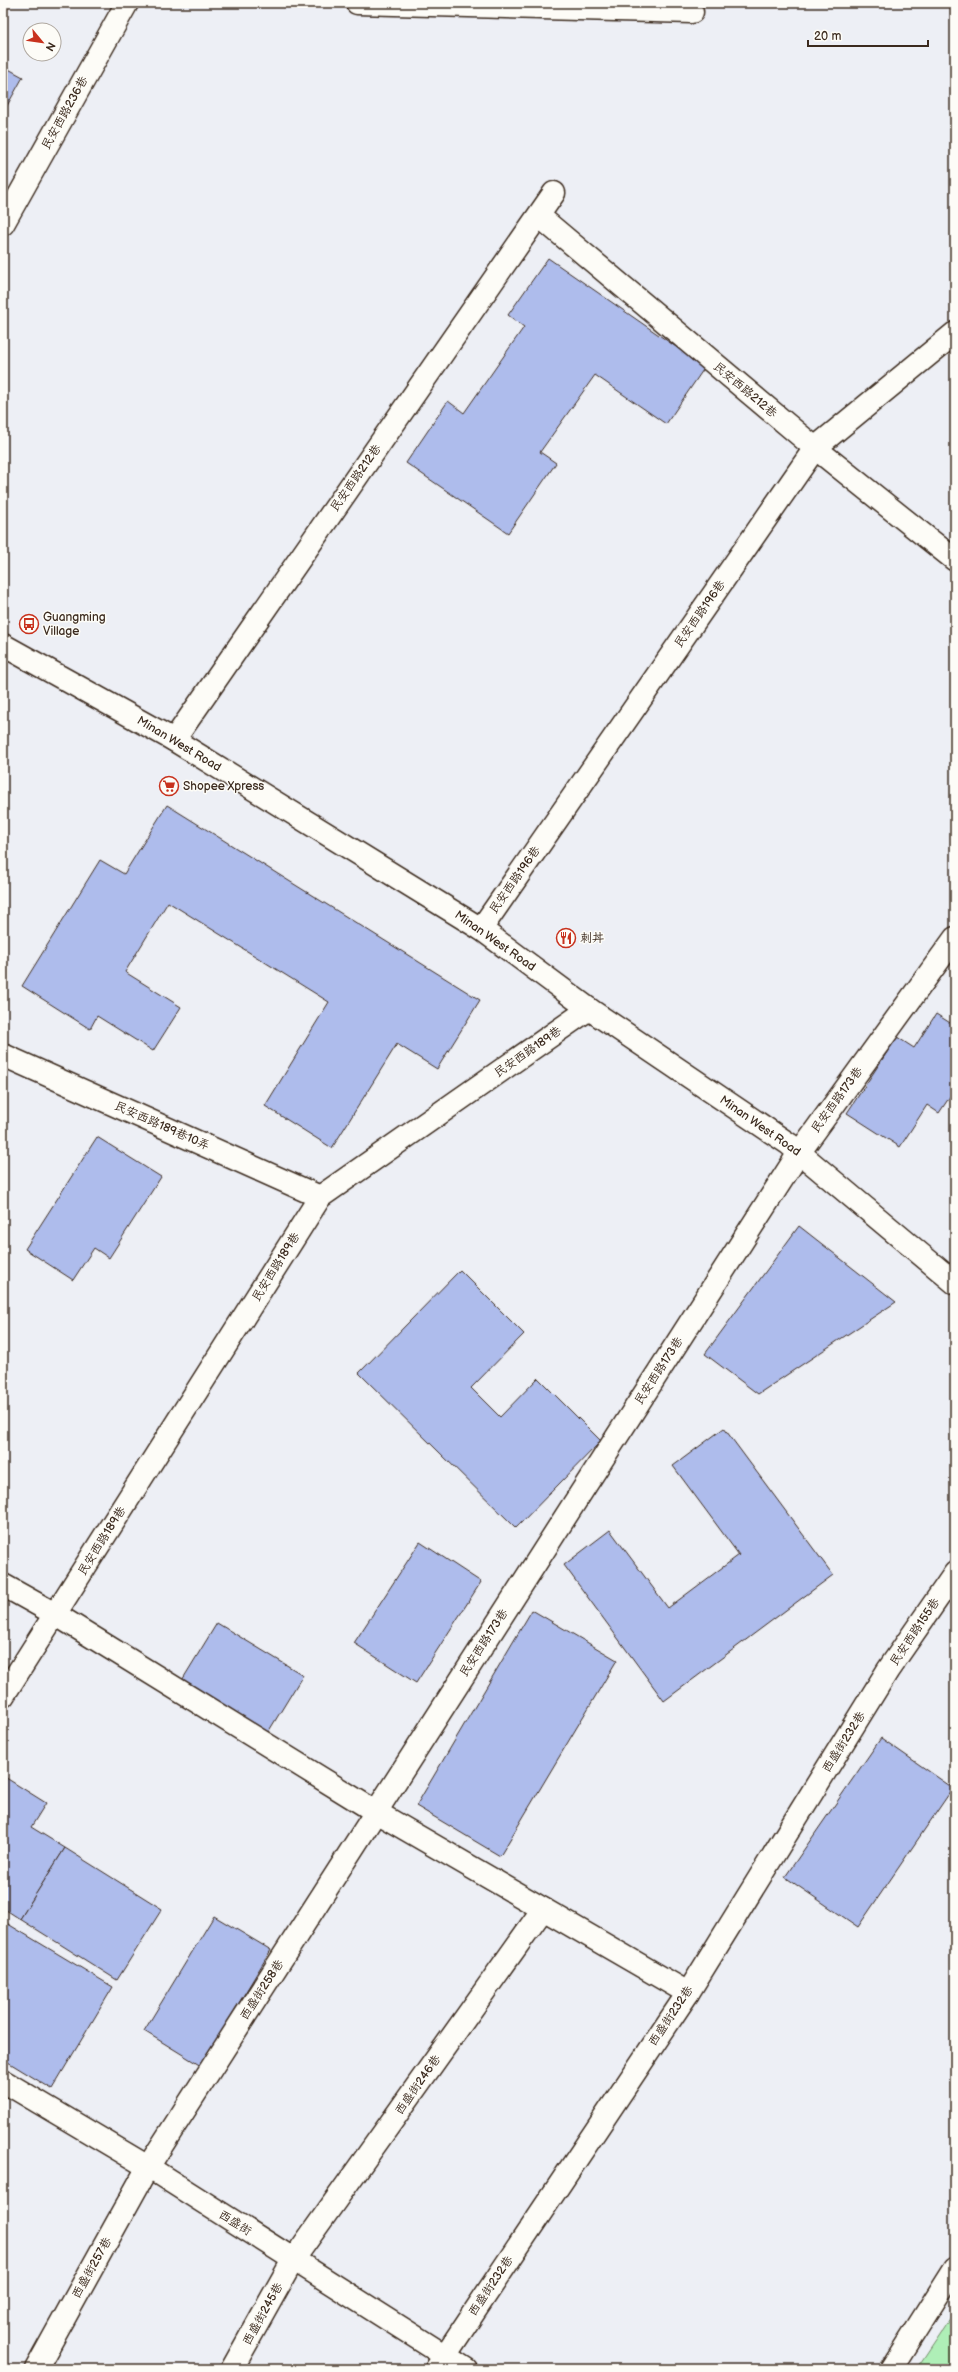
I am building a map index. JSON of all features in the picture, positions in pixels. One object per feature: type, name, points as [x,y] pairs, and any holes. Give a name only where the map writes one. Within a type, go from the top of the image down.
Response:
[{"type":"street","name":"民安西路236巷","points":[[3,224],[127,3]]},
{"type":"street","points":[[357,3],[692,12]]},
{"type":"street","name":"民安西路212巷","points":[[174,740],[554,193]]},
{"type":"street","name":"民安西路212巷","points":[[539,216],[815,448],[955,560]]},
{"type":"street","name":"民安西路196巷","points":[[481,929],[815,448],[955,333]]},
{"type":"street","name":"Minan West Road","points":[[3,645],[174,740],[481,929],[589,1009],[799,1153],[955,1283]]},
{"type":"street","name":"民安西路173巷","points":[[376,1812],[799,1153],[955,938]]},
{"type":"street","name":"民安西路189巷","points":[[3,1696],[320,1197],[589,1009]]},
{"type":"street","name":"民安西路189巷10弄","points":[[3,1056],[320,1197]]},
{"type":"street","name":"民安西路155巷","points":[[888,1670],[955,1573]]},
{"type":"street","points":[[3,1585],[55,1614],[376,1812],[688,1993]]},
{"type":"street","name":"西盛街232巷","points":[[440,2362],[688,1993],[888,1670]]},
{"type":"street","name":"西盛街258巷","points":[[148,2167],[376,1812]]},
{"type":"street","name":"西盛街246巷","points":[[294,2260],[543,1909]]},
{"type":"street","name":"西盛街","points":[[3,2081],[148,2167],[294,2260],[440,2362],[466,2369]]},
{"type":"street","name":"西盛街257巷","points":[[36,2369],[148,2167]]},
{"type":"street","name":"西盛街245巷","points":[[232,2369],[294,2260]]},
{"type":"street","points":[[891,2369],[955,2268]]},
{"type":"green space","points":[[955,2312],[955,2369],[917,2369]]},
{"type":"building","points":[[3,66],[23,77],[3,113]]},
{"type":"building","points":[[548,258],[705,367],[666,424],[595,375],[540,452],[556,463],[508,533],[406,463],[448,401],[464,413],[524,327],[508,315]]},
{"type":"building","points":[[167,805],[480,1000],[437,1069],[397,1044],[332,1148],[265,1106],[329,1002],[168,902],[125,972],[181,1007],[153,1051],[97,1016],[90,1029],[22,986],[100,860],[124,874]]},
{"type":"building","points":[[936,1014],[955,1026],[955,1089],[939,1113],[927,1105],[900,1147],[847,1113],[897,1037],[914,1048]]},
{"type":"building","points":[[97,1137],[161,1177],[109,1258],[94,1248],[73,1280],[25,1249]]},
{"type":"building","points":[[799,1226],[896,1302],[758,1394],[705,1354]]},
{"type":"building","points":[[460,1270],[524,1334],[471,1388],[500,1417],[538,1378],[601,1441],[516,1528],[359,1373]]},
{"type":"building","points":[[724,1428],[833,1575],[664,1701],[564,1565],[610,1530],[668,1608],[739,1555],[673,1466]]},
{"type":"building","points":[[420,1542],[481,1582],[416,1683],[354,1643]]},
{"type":"building","points":[[532,1610],[617,1660],[500,1856],[416,1806]]},
{"type":"building","points":[[217,1623],[303,1675],[267,1734],[181,1682]]},
{"type":"building","points":[[881,1738],[953,1788],[858,1927],[785,1877]]},
{"type":"building","points":[[3,1776],[46,1803],[31,1827],[65,1848],[20,1919],[3,1908]]},
{"type":"building","points":[[65,1848],[162,1909],[117,1980],[20,1919]]},
{"type":"building","points":[[214,1916],[271,1950],[201,2066],[144,2031]]},
{"type":"building","points":[[3,1921],[113,1987],[52,2089],[3,2059]]},
{"type":"place","name":"Guangming Village","points":[[29,624]]},
{"type":"place","name":"Shopee Xpress","points":[[169,786]]},
{"type":"place","name":"刺丼","points":[[566,938]]}]
